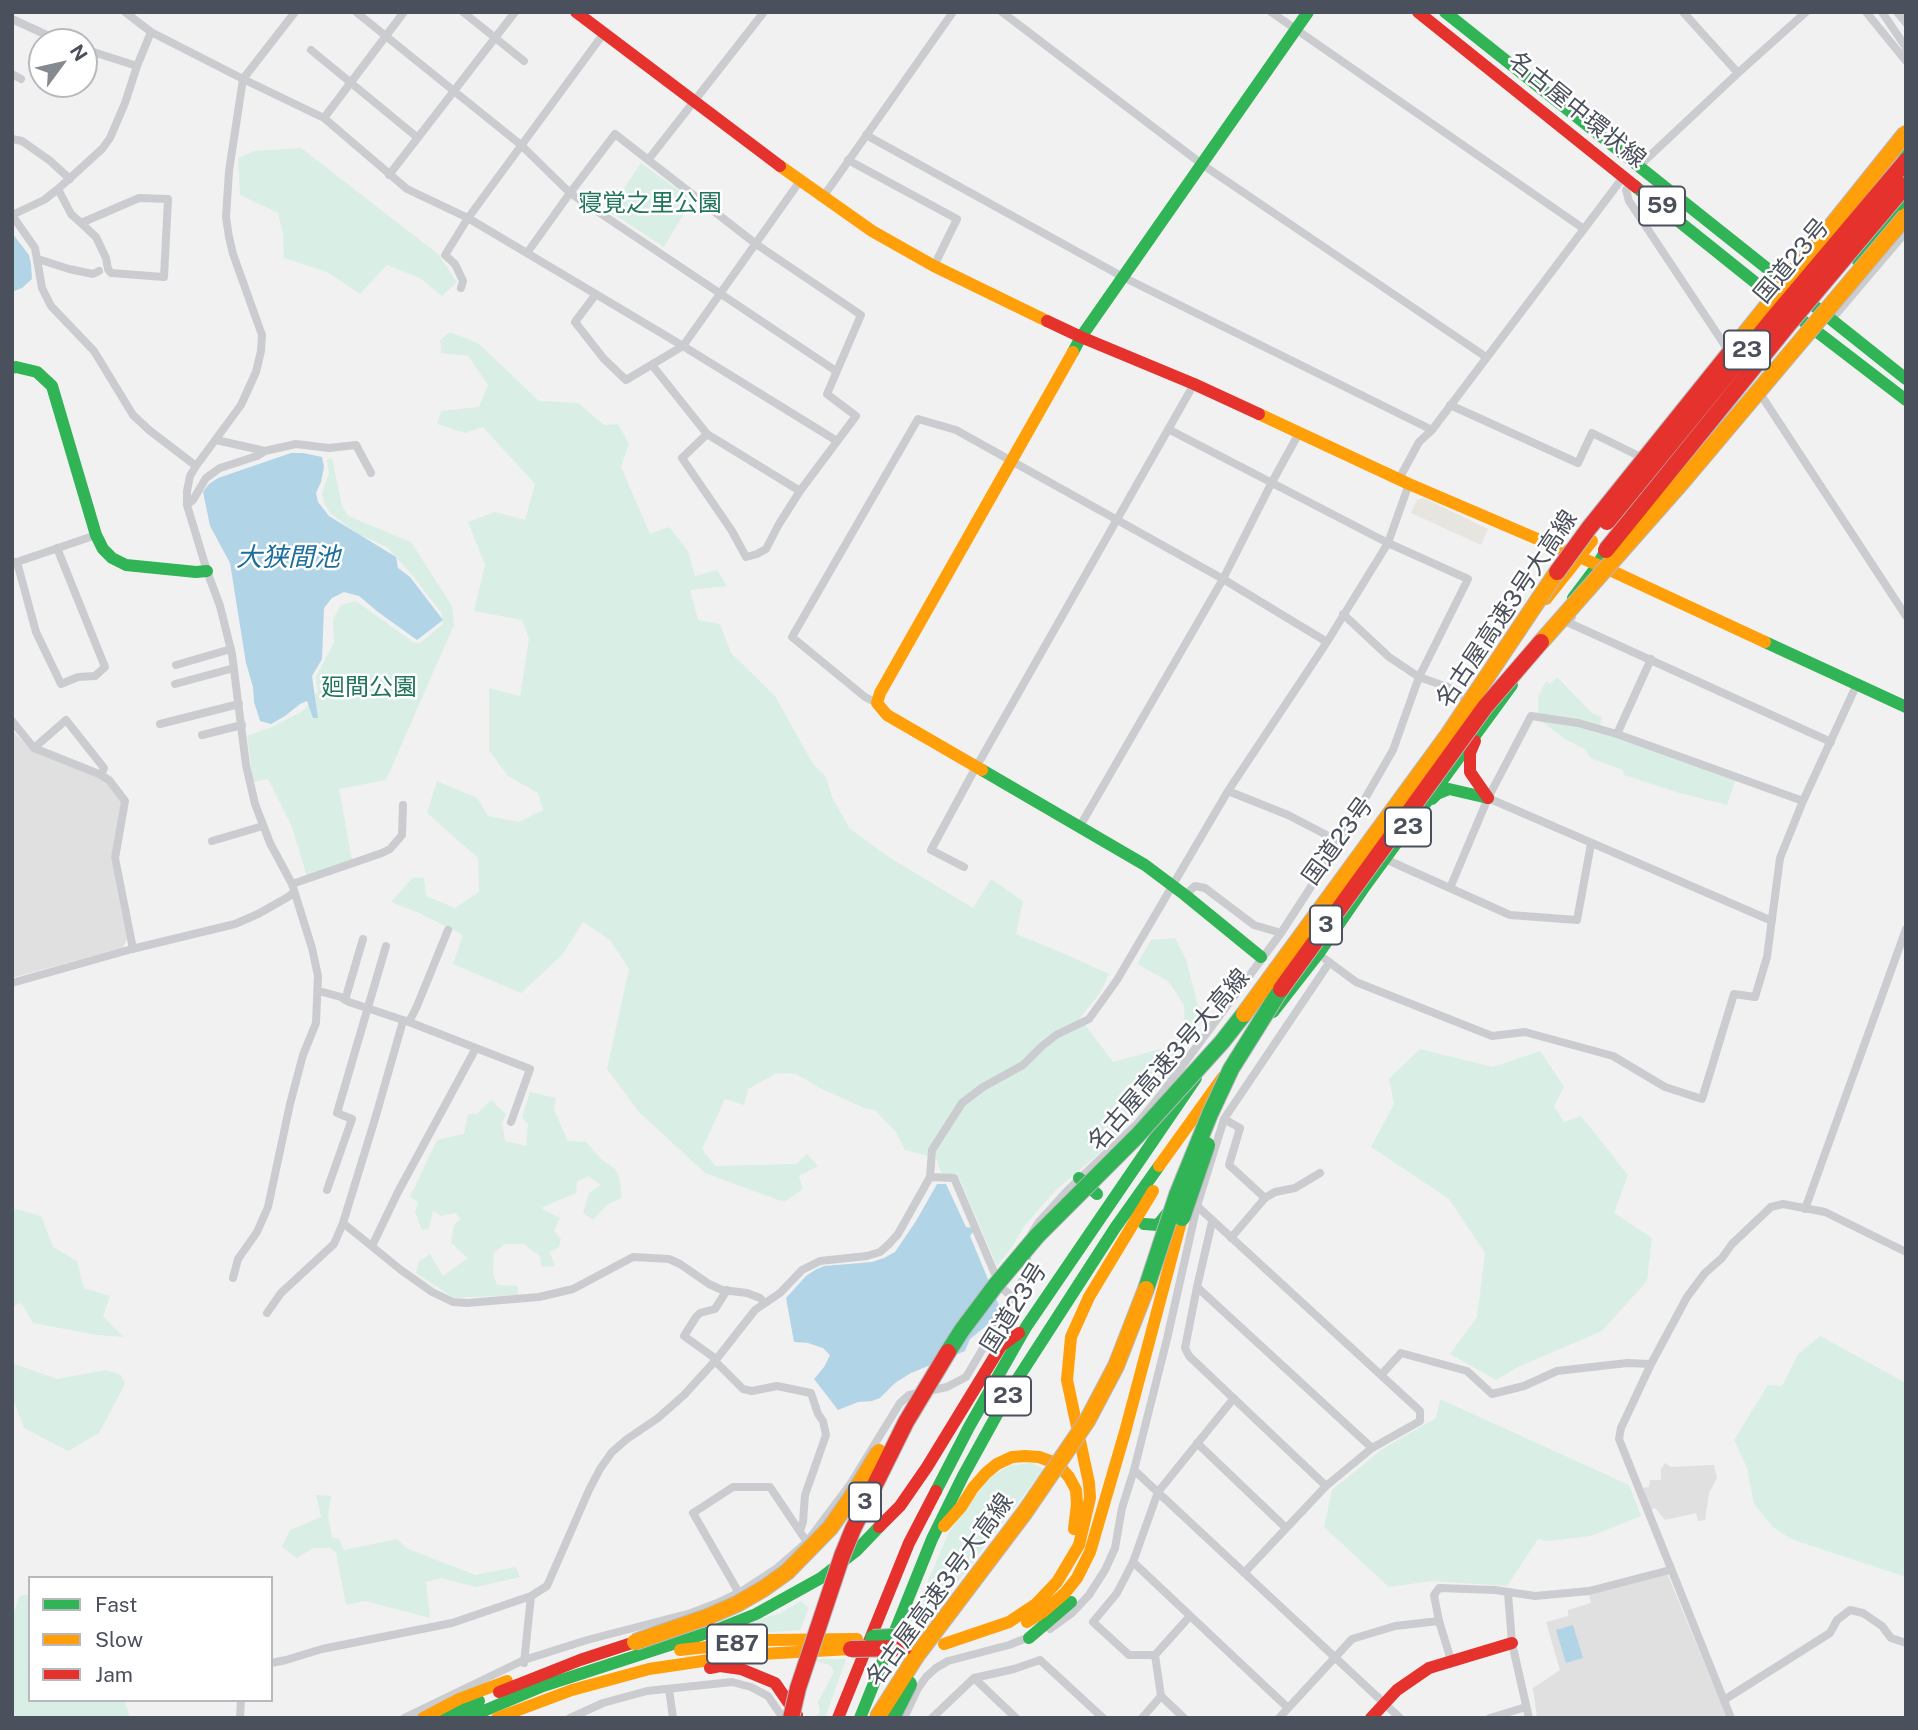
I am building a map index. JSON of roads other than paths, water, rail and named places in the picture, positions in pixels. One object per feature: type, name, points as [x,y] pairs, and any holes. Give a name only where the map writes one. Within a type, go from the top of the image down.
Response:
[{"type":"main road","points":[[576,12],[800,181],[873,231],[934,266],[1081,337],[1194,384],[1404,482],[1605,569],[1906,707]]},
{"type":"main road","points":[[1261,957],[1145,865],[887,715],[877,703],[1010,460],[1081,337],[1308,12]]},
{"type":"main road","name":"名古屋中環状線","points":[[1418,12],[1906,400]]},
{"type":"main road","name":"名古屋中環状線","points":[[1452,15],[1906,379]]},
{"type":"main road","name":"名古屋高速3号大高線","points":[[791,1718],[798,1688],[842,1556],[862,1509],[906,1422],[962,1330],[1037,1236],[1137,1136],[1222,1042],[1448,735],[1589,528],[1906,133]]},
{"type":"main road","name":"23","points":[[1578,557],[1586,537],[1645,460],[1906,148]]},
{"type":"main road","name":"国道23号","points":[[838,1718],[909,1543],[969,1427],[1026,1327],[1251,1000],[1467,701],[1578,557],[1906,161]]},
{"type":"main road","name":"国道23号","points":[[860,1718],[932,1539],[963,1476],[1025,1368],[1115,1228],[1205,1101],[1324,958],[1385,859],[1480,730],[1605,569],[1606,550],[1788,325],[1906,185]]},
{"type":"main road","name":"23","points":[[1605,569],[1609,557],[1811,327],[1826,314],[1906,202]]},
{"type":"main road","name":"名古屋高速3号大高線","points":[[877,1718],[917,1655],[1049,1480],[1087,1421],[1116,1366],[1141,1304],[1197,1142],[1252,1033],[1280,989],[1485,707],[1682,482],[1906,216]]},
{"type":"main road","points":[[12,368],[37,372],[52,386],[96,535],[103,549],[126,565],[207,571]]},
{"type":"main road","points":[[1480,730],[1470,753],[1471,772],[1488,798]]},
{"type":"main road","points":[[1419,812],[1437,794],[1449,789],[1488,798]]},
{"type":"main road","points":[[1030,1637],[1071,1602],[1086,1583],[1102,1547],[1182,1218],[1215,1123],[1220,1092]]},
{"type":"main road","points":[[944,1644],[1001,1626],[1023,1614],[1057,1582],[1079,1545],[1090,1498],[1067,1380],[1071,1338],[1089,1297],[1205,1101]]},
{"type":"main road","points":[[1079,1178],[1097,1194]]},
{"type":"main road","points":[[1144,1224],[1158,1225],[1184,1194],[1197,1206]]},
{"type":"main road","points":[[619,1662],[756,1614],[821,1578],[856,1551],[900,1507],[1001,1346],[1026,1327]]},
{"type":"main road","points":[[443,1718],[502,1690],[556,1669],[695,1621],[737,1604],[763,1589],[805,1555],[830,1528],[933,1367],[962,1330]]},
{"type":"main road","points":[[854,1644],[972,1643],[1014,1628],[1043,1612],[1065,1593],[1077,1578],[1090,1552],[1128,1435]]},
{"type":"main road","points":[[907,1642],[989,1622],[1007,1614],[1033,1596],[1055,1570],[1068,1547],[1077,1516],[1076,1490],[1062,1469],[1050,1461],[1025,1455],[1012,1457],[986,1473],[961,1507],[932,1539]]},
{"type":"main road","points":[[892,1718],[908,1685],[964,1591]]},
{"type":"main road","name":"E87","points":[[467,1718],[543,1686],[619,1662],[666,1652],[769,1640],[854,1644]]},
{"type":"main road","points":[[1371,1718],[1397,1690],[1429,1668],[1512,1643]]},
{"type":"main road","name":"E87","points":[[497,1718],[572,1690],[649,1668],[743,1654],[854,1644]]},
{"type":"main road","points":[[649,1668],[684,1672],[720,1666],[763,1676],[784,1693],[797,1718]]},
{"type":"main road","points":[[423,1718],[459,1699],[495,1685],[537,1670],[556,1669]]},
{"type":"main road","points":[[784,1718],[798,1688]]},
{"type":"street","points":[[125,12],[151,32],[324,118],[407,189],[468,218],[837,441]]},
{"type":"street","points":[[233,1278],[238,1259],[257,1232],[268,1207],[289,1104],[303,1055],[316,1023],[319,990],[312,948],[293,888],[270,843],[256,804],[246,765],[231,649],[187,505],[187,491],[190,476],[196,466],[241,405],[256,372],[261,351],[262,335],[233,254],[226,217],[229,171],[243,79],[295,12]]},
{"type":"street","points":[[356,12],[521,145],[570,192],[836,371]]},
{"type":"street","points":[[324,118],[404,12]]},
{"type":"street","points":[[463,12],[524,61]]},
{"type":"street","points":[[389,175],[515,12]]},
{"type":"street","points":[[648,160],[764,12]]},
{"type":"street","points":[[823,197],[953,12]]},
{"type":"street","points":[[1002,12],[1203,165],[1486,357]]},
{"type":"street","points":[[1271,12],[1584,229]]},
{"type":"street","points":[[1683,12],[1738,73]]},
{"type":"street","points":[[1639,166],[1806,12]]},
{"type":"street","points":[[1866,12],[1906,61]]},
{"type":"street","points":[[1882,12],[1906,49]]},
{"type":"street","points":[[1897,12],[1906,23]]},
{"type":"street","points":[[12,19],[32,28]]},
{"type":"street","points":[[151,32],[125,103],[110,138],[102,149],[44,200],[12,215],[36,248],[42,288],[51,306],[94,351],[132,415],[196,466]]},
{"type":"street","points":[[461,288],[463,281],[455,264],[445,255],[468,218],[604,33]]},
{"type":"street","points":[[311,50],[418,138]]},
{"type":"street","points":[[98,53],[137,66]]},
{"type":"street","points":[[527,253],[615,134],[756,244],[861,316],[827,394],[856,416],[800,491],[766,549],[757,554],[746,557],[732,531],[682,458],[707,434]]},
{"type":"street","points":[[866,135],[1123,277],[1432,430]]},
{"type":"street","points":[[12,139],[22,141],[49,160],[69,179]]},
{"type":"street","points":[[848,160],[957,219],[934,266]]},
{"type":"street","points":[[273,1663],[322,1649],[452,1623],[531,1596],[547,1587],[589,1490],[612,1452],[684,1395],[716,1360],[755,1310],[780,1293],[802,1270],[820,1261],[880,1252],[890,1244],[930,1177],[932,1150],[962,1103],[983,1087],[1023,1065],[1056,1035],[1088,1019],[1179,891],[1228,791],[1327,642],[1388,543],[1404,482],[1419,442],[1432,430],[1584,229],[1628,179]]},
{"type":"street","points":[[1628,179],[1626,190],[1629,201],[1733,358]]},
{"type":"street","points":[[596,295],[575,322],[604,359],[626,380],[682,346],[800,181]]},
{"type":"street","points":[[58,189],[71,214],[99,242],[111,273],[164,277],[168,199],[139,198],[81,223]]},
{"type":"street","points":[[1826,314],[1906,232]]},
{"type":"street","points":[[38,259],[93,274],[99,271]]},
{"type":"street","points":[[1811,327],[1721,444],[1605,569],[1567,622],[1831,742]]},
{"type":"street","points":[[652,365],[707,434],[800,491]]},
{"type":"street","points":[[964,867],[931,850],[1194,384]]},
{"type":"street","points":[[1761,395],[1906,616]]},
{"type":"street","points":[[1450,405],[1577,463],[1592,433],[1645,460]]},
{"type":"street","points":[[877,703],[865,697],[792,637],[918,419],[956,430],[1118,519],[1327,642]]},
{"type":"street","points":[[404,1718],[524,1663],[587,1640],[691,1613],[718,1603],[739,1593],[777,1568],[807,1542],[849,1486],[900,1403],[909,1395],[947,1387],[966,1377],[1024,1276],[1030,1235],[1038,1223],[1079,1178],[1137,1125],[1281,933],[1340,842],[1393,750],[1419,677],[1468,579],[1388,543],[1168,429]]},
{"type":"street","points":[[1080,826],[1223,579],[1300,433]]},
{"type":"street","points":[[216,440],[265,451]]},
{"type":"street","points":[[187,505],[194,500],[201,484],[219,468],[265,451],[296,444],[329,448],[356,445],[371,473]]},
{"type":"street","points":[[57,548],[104,667],[95,676],[78,677],[61,684],[36,632],[15,562],[57,548],[96,535]]},
{"type":"street","points":[[1343,614],[1389,657],[1419,677],[1456,690],[1467,701]]},
{"type":"street","points":[[176,665],[231,649]]},
{"type":"street","points":[[1617,734],[1651,659]]},
{"type":"street","points":[[175,684],[234,668]]},
{"type":"street","points":[[904,1718],[917,1690],[936,1668],[948,1661],[1053,1628],[1089,1595],[1100,1579],[1115,1548],[1122,1507],[1134,1470],[1197,1206],[1224,1119],[1324,958],[1356,982],[1492,1035],[1525,1032],[1613,1056],[1665,1087],[1702,1099],[1734,994],[1755,997],[1767,957],[1780,858],[1802,802],[1857,684]]},
{"type":"street","points":[[160,724],[239,704]]},
{"type":"street","points":[[1450,888],[1488,798],[1531,716],[1578,723],[1617,734],[1802,802]]},
{"type":"street","points":[[34,748],[66,720],[104,768],[101,775]]},
{"type":"street","points":[[12,721],[34,748],[101,775],[109,780],[125,801],[115,858],[133,949]]},
{"type":"street","points":[[202,735],[242,725]]},
{"type":"street","points":[[1228,791],[1288,815],[1340,842]]},
{"type":"street","points":[[1488,798],[1772,921]]},
{"type":"street","points":[[12,983],[234,924],[258,914],[288,897],[293,888],[390,849],[402,835],[403,805]]},
{"type":"street","points":[[212,841],[263,825]]},
{"type":"street","points":[[1385,859],[1510,915],[1577,920],[1591,844]]},
{"type":"street","points":[[1179,891],[1195,886],[1205,888],[1254,925],[1281,933]]},
{"type":"street","points":[[1805,1209],[1906,929]]},
{"type":"street","points":[[267,1314],[281,1293],[334,1244],[343,1223],[406,1021],[417,1006],[448,930]]},
{"type":"street","points":[[345,1000],[363,939]]},
{"type":"street","points":[[327,1190],[352,1119],[337,1113],[386,946]]},
{"type":"street","points":[[319,990],[530,1069],[511,1122]]},
{"type":"street","points":[[372,1246],[476,1048]]},
{"type":"street","points":[[1224,1119],[1240,1128],[1230,1165],[1265,1198]]},
{"type":"street","points":[[1231,1238],[1265,1198],[1275,1192],[1295,1188],[1320,1173]]},
{"type":"street","points":[[930,1177],[954,1178],[1000,1286],[1013,1298]]},
{"type":"street","points":[[1731,1718],[1619,1439],[1621,1428],[1687,1297],[1732,1244],[1772,1208],[1783,1204],[1825,1212],[1906,1252]]},
{"type":"street","points":[[1197,1206],[1420,1411],[1420,1421],[1372,1448],[1326,1486],[1244,1573]]},
{"type":"street","points":[[1212,1222],[1185,1348],[1189,1356],[1326,1486]]},
{"type":"street","points":[[343,1223],[432,1292],[453,1302],[493,1302],[573,1289],[633,1257],[669,1259],[709,1284],[747,1293],[765,1303]]},
{"type":"street","points":[[1197,1287],[1372,1448]]},
{"type":"street","points":[[727,1290],[715,1308],[696,1317],[684,1336],[716,1360],[743,1389],[752,1391],[777,1387],[811,1393],[826,1435],[805,1495],[800,1531]]},
{"type":"street","points":[[1381,1375],[1401,1353],[1467,1371],[1492,1394],[1524,1386],[1557,1371],[1627,1363],[1651,1364]]},
{"type":"street","points":[[1190,1615],[1155,1655],[1129,1655],[1093,1622],[1117,1593],[1133,1562],[1158,1492],[1234,1398]]},
{"type":"street","points":[[1197,1443],[1286,1528]]},
{"type":"street","points":[[1134,1470],[1400,1718]]},
{"type":"street","points":[[739,1593],[693,1513],[733,1487],[770,1487],[807,1542]]},
{"type":"street","points":[[1133,1562],[1288,1708]]},
{"type":"street","points":[[1451,1660],[1434,1595],[1439,1588],[1495,1590],[1535,1596],[1586,1591],[1670,1570]]},
{"type":"street","points":[[1508,1593],[1512,1643],[1528,1718]]},
{"type":"street","points":[[524,1663],[531,1596]]},
{"type":"street","points":[[1724,1700],[1830,1633],[1837,1620],[1850,1610],[1863,1613],[1882,1626],[1891,1637],[1906,1643]]},
{"type":"street","points":[[1279,1718],[1352,1639],[1395,1626],[1439,1621]]},
{"type":"street","points":[[1155,1655],[1161,1696],[1184,1718]]},
{"type":"street","points":[[932,1718],[974,1678],[1040,1660],[1103,1718]]},
{"type":"street","points":[[974,1678],[1016,1718]]},
{"type":"street","points":[[570,1718],[603,1703],[647,1691],[732,1682],[751,1687],[768,1696],[784,1718]]},
{"type":"street","points":[[670,1689],[673,1718]]},
{"type":"street","points":[[1142,1718],[1161,1696]]},
{"type":"street","points":[[1490,1718],[1526,1707]]},
{"type":"water","points":[[12,233],[29,255],[32,279],[12,292]]},
{"type":"water","name":"大狭間池","points":[[291,453],[322,457],[324,467],[316,493],[318,502],[329,516],[396,557],[398,568],[410,577],[443,620],[417,640],[359,596],[344,592],[332,598],[324,608],[322,659],[312,676],[318,718],[313,718],[307,701],[271,724],[260,721],[254,702],[230,563],[210,526],[203,492],[218,478]]},
{"type":"water","points":[[937,1184],[946,1184],[966,1227],[973,1228],[970,1236],[1000,1308],[991,1327],[986,1326],[970,1339],[965,1351],[911,1373],[895,1383],[880,1398],[858,1402],[838,1410],[814,1379],[830,1355],[823,1348],[794,1342],[786,1298],[806,1276],[824,1266],[872,1262],[895,1252]]},
{"type":"water","points":[[1573,1625],[1583,1658],[1566,1663],[1556,1630]]},
{"type":"park label","name":"寝覚之里公園","points":[[650,204]]},
{"type":"park label","name":"廻間公園","points":[[369,688]]}]
